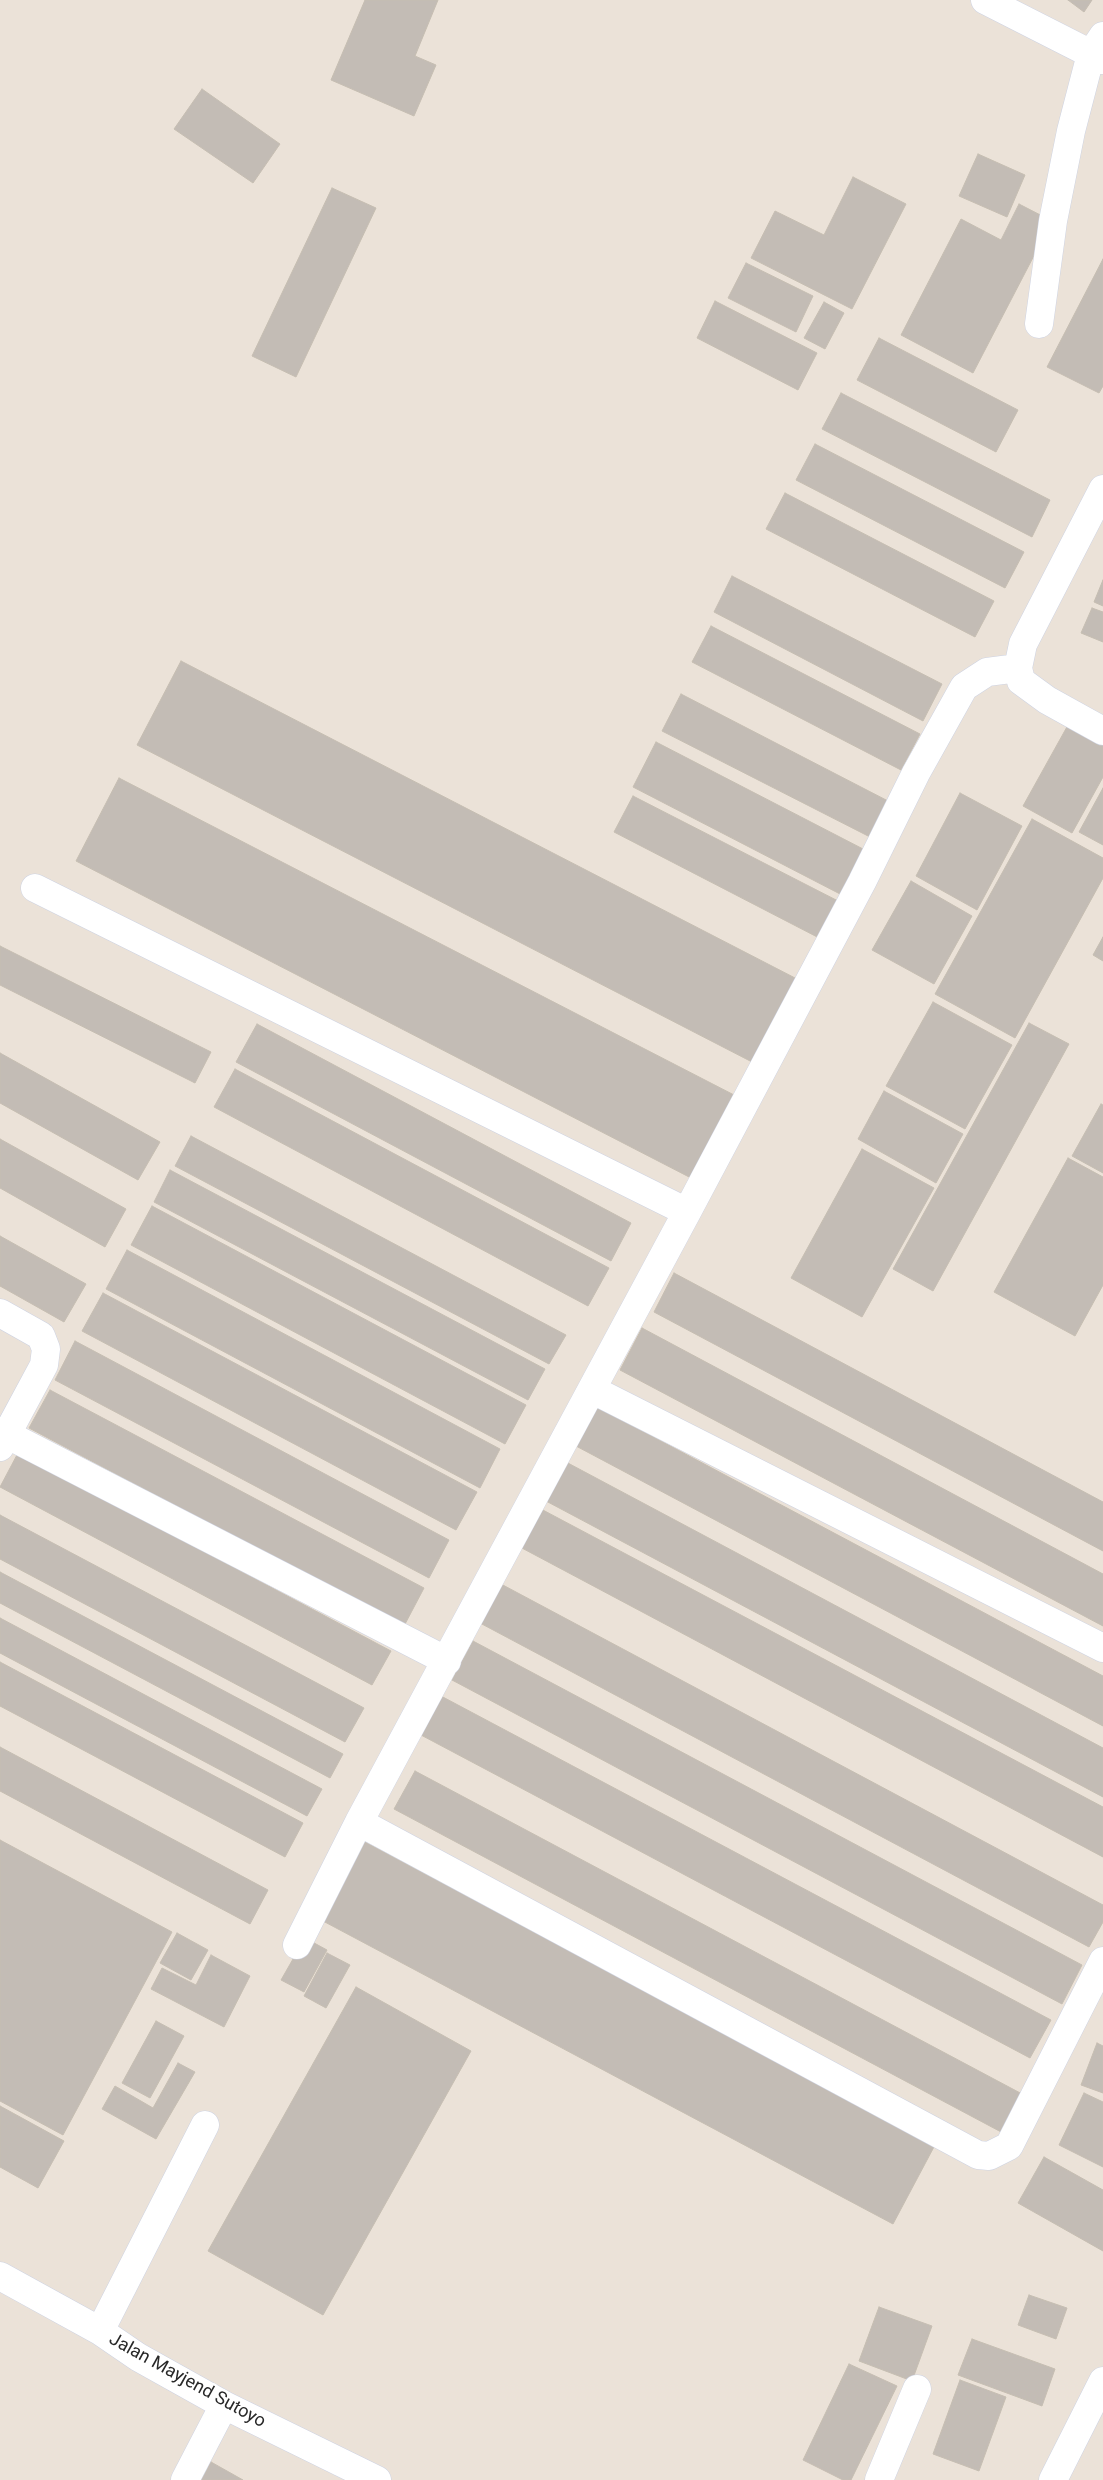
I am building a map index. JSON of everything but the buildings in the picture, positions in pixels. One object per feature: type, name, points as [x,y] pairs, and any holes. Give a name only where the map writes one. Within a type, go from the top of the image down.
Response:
[{"type":"street","points":[[985,0],[1099,50],[1071,131],[1053,221],[1039,324]]},
{"type":"street","points":[[1103,489],[1023,644],[1018,668],[1021,681],[1047,700],[1103,730]]},
{"type":"street","points":[[297,1945],[359,1822],[593,1390],[862,882],[916,773],[964,687],[987,672],[1018,668]]},
{"type":"street","points":[[35,888],[687,1212]]},
{"type":"street","points":[[0,1313],[41,1336],[46,1349],[44,1365],[2,1437],[446,1661]]},
{"type":"street","points":[[593,1390],[1103,1648]]},
{"type":"street","points":[[359,1822],[978,2155],[989,2156],[1008,2146],[1103,1961]]},
{"type":"street","points":[[100,2331],[205,2125]]},
{"type":"street","name":"Jalan Mayjend Sutoyo","points":[[0,2276],[100,2331],[138,2357],[224,2405],[377,2480]]},
{"type":"street","points":[[1053,2480],[1103,2381]]},
{"type":"street","points":[[879,2480],[918,2389]]},
{"type":"street","points":[[185,2480],[224,2405]]}]
